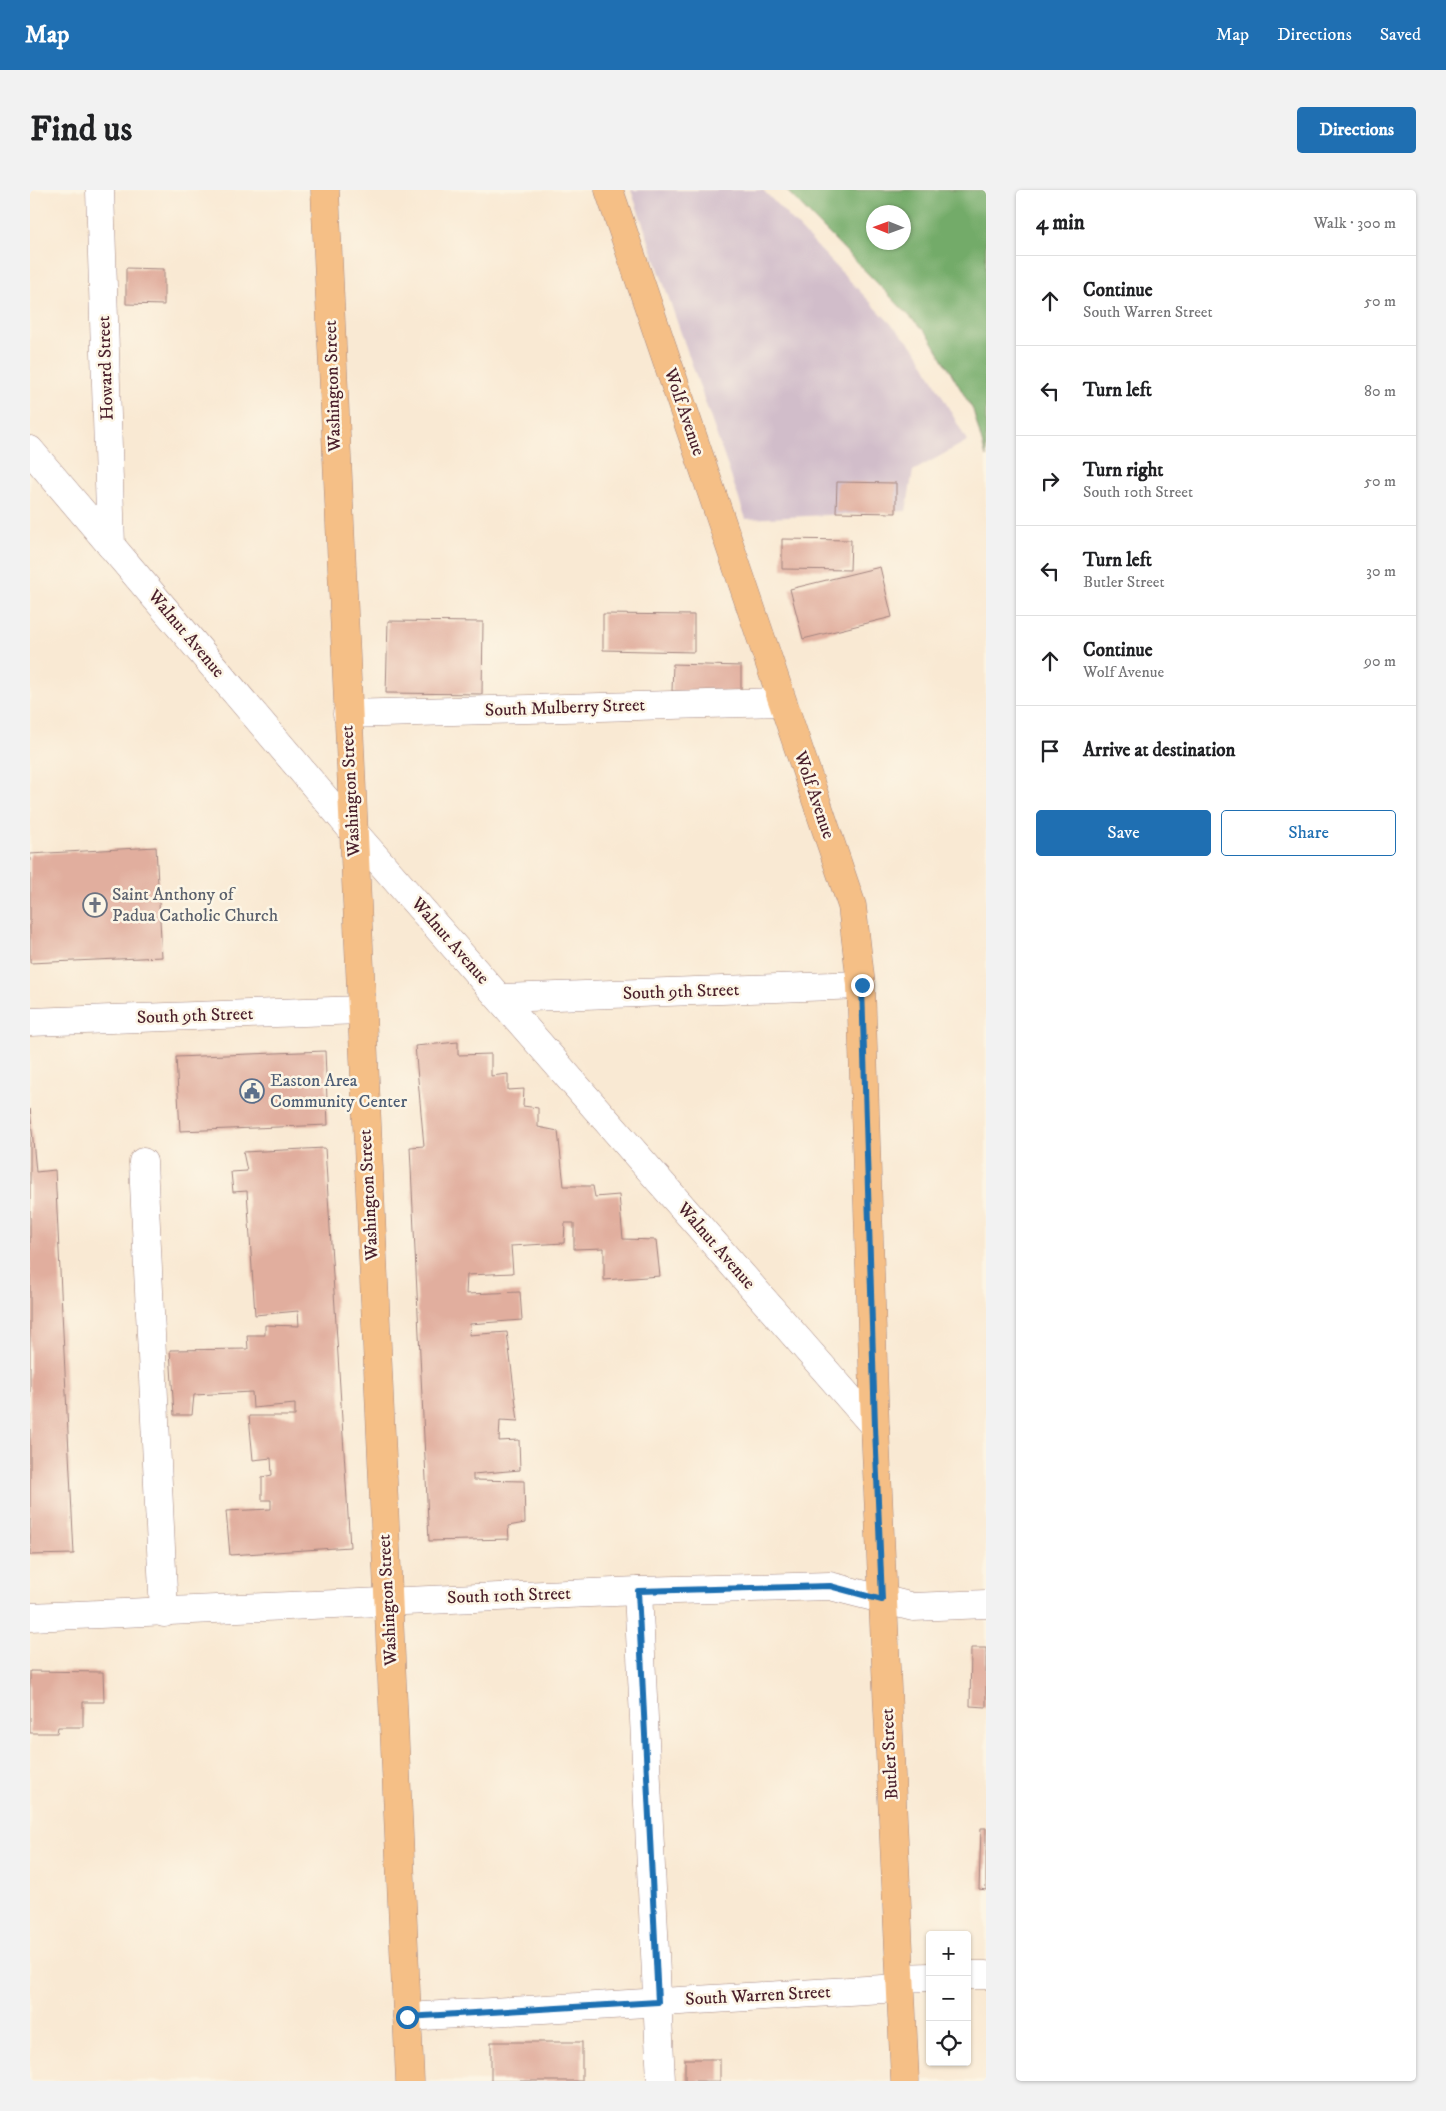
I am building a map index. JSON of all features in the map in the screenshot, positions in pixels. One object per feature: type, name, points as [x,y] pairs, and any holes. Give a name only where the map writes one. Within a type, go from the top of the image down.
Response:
[{"type":"main road","name":"Washington Street","points":[[325,190],[352,830],[410,2081]]},
{"type":"main road","name":"Wolf Avenue","points":[[609,190],[852,906],[862,985],[875,1427]]},
{"type":"main road","name":"Butler Street","points":[[875,1427],[905,2081]]},
{"type":"street","name":"Howard Street","points":[[100,190],[111,546]]},
{"type":"street","name":"Walnut Avenue","points":[[30,450],[352,830],[875,1427]]},
{"type":"street","name":"South Mulberry Street","points":[[347,714],[782,702]]},
{"type":"street","name":"South 9th Street","points":[[500,998],[862,985]]},
{"type":"street","name":"South 9th Street","points":[[30,1022],[361,1010]]},
{"type":"street","points":[[143,1162],[164,1613]]},
{"type":"street","name":"South 10th Street","points":[[30,1617],[164,1613],[388,1601],[638,1591],[830,1586],[912,1607],[986,1604]]},
{"type":"street","points":[[638,1591],[661,2081]]},
{"type":"street","points":[[971,1976],[986,1975]]},
{"type":"street","name":"South Warren Street","points":[[407,2017],[658,2002],[900,1983],[926,1978]]},
{"type":"shaded area","points":[[631,190],[763,190],[917,351],[967,441],[913,471],[906,511],[746,519]]},
{"type":"green space","points":[[786,190],[986,190],[986,457],[973,410],[930,337]]},
{"type":"building","points":[[126,268],[164,269],[164,305],[126,304]]},
{"type":"building","points":[[837,482],[896,483],[896,513],[836,512]]},
{"type":"building","points":[[782,539],[851,540],[850,570],[782,569]]},
{"type":"building","points":[[880,567],[892,617],[803,639],[790,589]]},
{"type":"building","points":[[603,614],[694,615],[694,652],[603,650]]},
{"type":"building","points":[[388,621],[483,622],[482,694],[386,693]]},
{"type":"building","points":[[673,664],[741,666],[741,692],[672,691]]},
{"type":"building","name":"Saint Anthony of Padua Catholic Church","points":[[156,847],[162,957],[30,963],[30,854]]},
{"type":"building","points":[[458,1042],[458,1055],[491,1054],[491,1076],[508,1074],[508,1090],[524,1089],[523,1106],[538,1108],[538,1127],[558,1131],[564,1186],[593,1186],[595,1197],[619,1195],[623,1239],[656,1240],[660,1276],[604,1280],[604,1248],[574,1249],[574,1223],[565,1223],[564,1243],[511,1246],[513,1273],[467,1275],[466,1294],[520,1292],[522,1320],[470,1324],[469,1335],[507,1332],[518,1421],[500,1420],[499,1441],[519,1440],[520,1470],[473,1474],[473,1480],[524,1481],[525,1523],[508,1526],[509,1539],[429,1541],[410,1147],[424,1146],[415,1046]]},
{"type":"building","name":"Easton Area Community Center","points":[[325,1051],[328,1125],[180,1131],[176,1057]]},
{"type":"building","points":[[30,1109],[36,1172],[55,1170],[74,1554],[30,1555]]},
{"type":"building","points":[[325,1148],[350,1547],[230,1555],[226,1511],[271,1509],[271,1500],[262,1500],[262,1477],[272,1475],[271,1458],[253,1460],[249,1416],[295,1416],[295,1404],[253,1408],[252,1392],[194,1395],[192,1415],[174,1415],[170,1350],[248,1349],[247,1335],[265,1335],[265,1325],[299,1326],[298,1311],[255,1315],[247,1191],[233,1192],[231,1172],[247,1171],[243,1152]]},
{"type":"building","points":[[971,1648],[986,1648],[986,1707],[970,1706]]},
{"type":"building","points":[[30,1671],[103,1672],[104,1702],[83,1702],[83,1727],[58,1727],[57,1733],[30,1733]]},
{"type":"building","points":[[981,1828],[986,1828],[986,1890],[979,1889]]},
{"type":"building","points":[[491,2042],[582,2042],[582,2081],[491,2081]]},
{"type":"building","points":[[685,2059],[720,2059],[720,2081],[685,2081]]},
{"type":"place","name":"Saint Anthony of Padua Catholic Church","points":[[95,905]]},
{"type":"place","name":"Easton Area Community Center","points":[[252,1091]]},
{"type":"route","points":[[407,2017],[658,2002],[638,1591],[830,1586],[882,1600],[862,985]]}]
